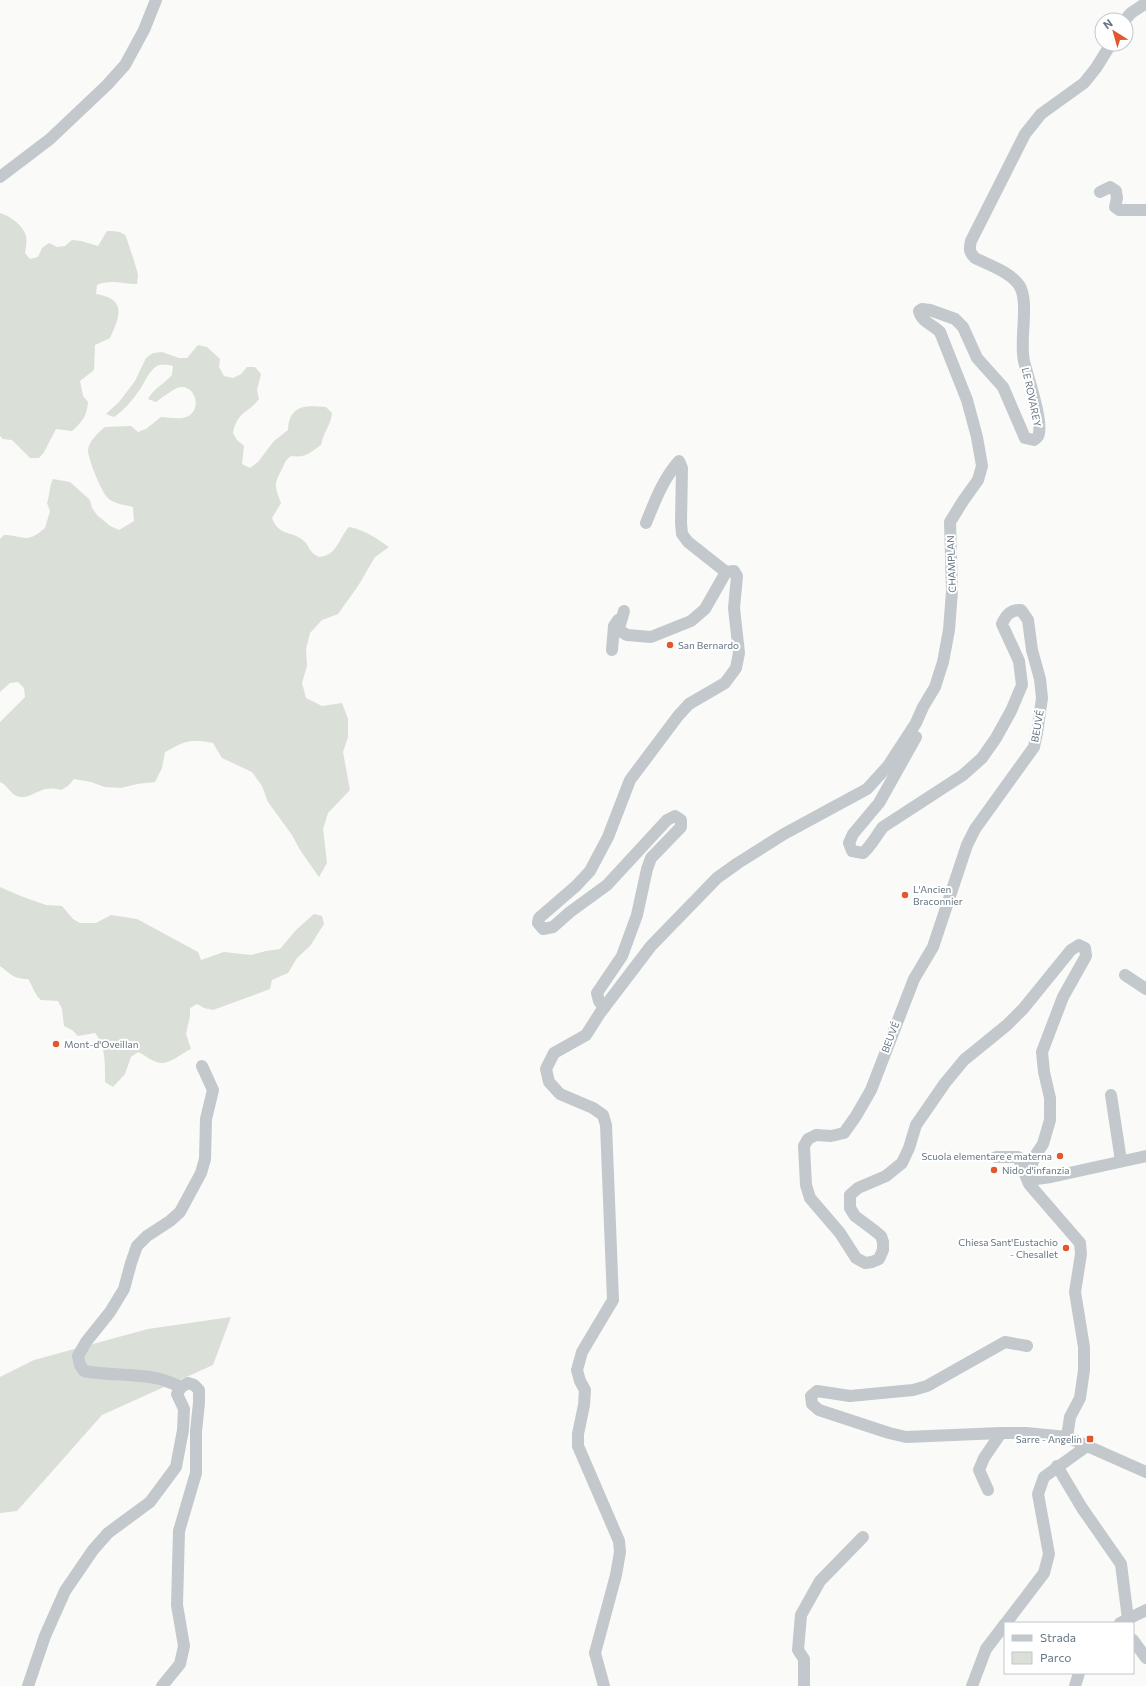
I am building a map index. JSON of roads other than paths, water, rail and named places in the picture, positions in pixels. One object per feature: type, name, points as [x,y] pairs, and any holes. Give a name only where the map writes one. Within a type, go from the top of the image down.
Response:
[{"type":"street","points":[[0,177],[50,139],[107,85],[125,65],[144,30],[156,0]]},
{"type":"street","points":[[1132,12],[1146,3]]},
{"type":"street","name":"LE ROVAREY","points":[[977,437],[967,400],[940,332],[935,326],[926,322],[920,316],[919,311],[922,309],[930,310],[955,319],[963,327],[977,358],[1003,387],[1021,432],[1025,438],[1034,440],[1040,434],[1039,420],[1024,358],[1024,298],[1019,286],[1009,276],[970,253],[969,248],[971,241],[1025,134],[1041,114],[1084,83],[1106,52]]},
{"type":"street","points":[[1100,192],[1110,187],[1116,191],[1115,207],[1119,210],[1146,210]]},
{"type":"street","name":"CHAMPLAN","points":[[930,697],[935,687],[943,662],[949,630],[952,591],[950,522],[963,500],[978,480],[982,466],[977,437]]},
{"type":"street","points":[[604,1008],[599,1001],[597,993],[622,956],[637,915],[646,869],[651,858],[681,827],[681,820],[675,816],[667,820],[607,885],[570,912],[553,927],[543,929],[538,923],[539,918],[576,886],[590,871],[608,837],[630,780],[678,716],[689,704],[725,682],[736,668],[739,654],[734,608],[738,576],[734,571],[726,572],[688,542],[682,534],[682,468],[679,462],[671,470],[657,495],[646,523]]},
{"type":"street","points":[[612,650],[614,626],[624,611],[619,628],[622,632],[627,635],[651,638],[691,621],[705,609],[726,572]]},
{"type":"street","name":"BEUVÉ","points":[[930,697],[933,706],[879,803],[853,834],[849,843],[852,851],[862,853],[869,847],[876,835],[883,828],[963,775],[982,758],[996,738],[1011,711],[1022,685],[1019,661],[1002,624],[1006,615],[1014,610],[1021,610],[1028,620],[1032,650],[1040,679],[1042,698],[1038,733],[1034,747],[975,829],[967,845],[933,947],[914,979],[871,1090],[844,1133],[832,1136],[816,1135],[808,1139],[804,1146],[807,1191],[816,1206],[840,1233],[856,1258],[865,1264],[879,1258],[883,1250],[881,1236],[855,1216],[850,1208],[850,1195],[858,1188],[886,1176],[902,1164],[916,1125],[921,1116],[964,1060],[1007,1025],[1023,1009],[1071,950],[1079,945],[1085,948],[1086,956],[1063,997],[1042,1052],[1044,1072],[1050,1098],[1050,1120],[1043,1144],[1035,1156],[1027,1178]]},
{"type":"street","points":[[604,1686],[595,1653],[616,1575],[620,1552],[619,1541],[578,1446],[578,1434],[584,1405],[585,1390],[580,1381],[577,1370],[582,1352],[613,1300],[606,1125],[603,1115],[593,1108],[560,1094],[549,1082],[546,1069],[554,1053],[586,1035],[604,1008],[651,946],[717,878],[784,834],[867,789],[888,766],[916,724],[930,697]]},
{"type":"street","points":[[1125,975],[1146,989]]},
{"type":"street","points":[[181,1387],[160,1379],[99,1374],[84,1371],[80,1365],[78,1356],[86,1342],[110,1312],[124,1289],[137,1246],[147,1236],[170,1221],[180,1212],[201,1172],[205,1159],[206,1119],[213,1090],[202,1066]]},
{"type":"street","points":[[1111,1095],[1121,1161]]},
{"type":"street","points":[[1027,1178],[1043,1178],[1146,1156]]},
{"type":"street","points":[[996,1157],[1018,1157],[1032,1189],[1080,1243],[1081,1254],[1075,1292],[1084,1347],[1084,1370],[1080,1398],[1070,1417],[1067,1437]]},
{"type":"street","points":[[1027,1346],[1005,1342],[927,1386],[913,1390],[850,1396],[817,1392],[811,1396],[812,1404],[819,1410],[889,1434],[906,1437],[1001,1433],[1026,1433],[1067,1437],[1146,1472]]},
{"type":"street","points":[[28,1686],[46,1636],[65,1591],[85,1562],[108,1533],[150,1502],[176,1466],[184,1430],[184,1410],[177,1394],[181,1387],[188,1383],[194,1385],[199,1390],[196,1473],[179,1531],[177,1605],[184,1646],[180,1664],[162,1686]]},
{"type":"street","points":[[988,1490],[979,1470],[984,1458],[1001,1433]]},
{"type":"street","points":[[1006,1622],[1044,1573],[1049,1554],[1038,1494],[1044,1477],[1057,1466],[1087,1446]]},
{"type":"street","points":[[1057,1466],[1082,1508],[1121,1564],[1124,1621],[1146,1610]]},
{"type":"street","points":[[804,1686],[804,1659],[798,1650],[801,1614],[820,1582],[863,1537]]},
{"type":"street","points":[[972,1686],[986,1648],[1004,1624]]},
{"type":"street","points":[[1134,1641],[1146,1658]]},
{"type":"street","points":[[1075,1686],[1079,1674]]},
{"type":"place","name":"San Bernardo","points":[[670,645]]},
{"type":"place","name":"L'Ancien Braconnier","points":[[905,895]]},
{"type":"place","name":"Mont-d'Oveillan","points":[[56,1044]]},
{"type":"place","name":"Scuola elementare e materna","points":[[1060,1156]]},
{"type":"place","name":"Nido d'infanzia","points":[[994,1170]]},
{"type":"place","name":"Chiesa Sant'Eustachio - Chesallet","points":[[1066,1248]]},
{"type":"place","name":"Sarre - Angelin","points":[[1090,1439]]}]
